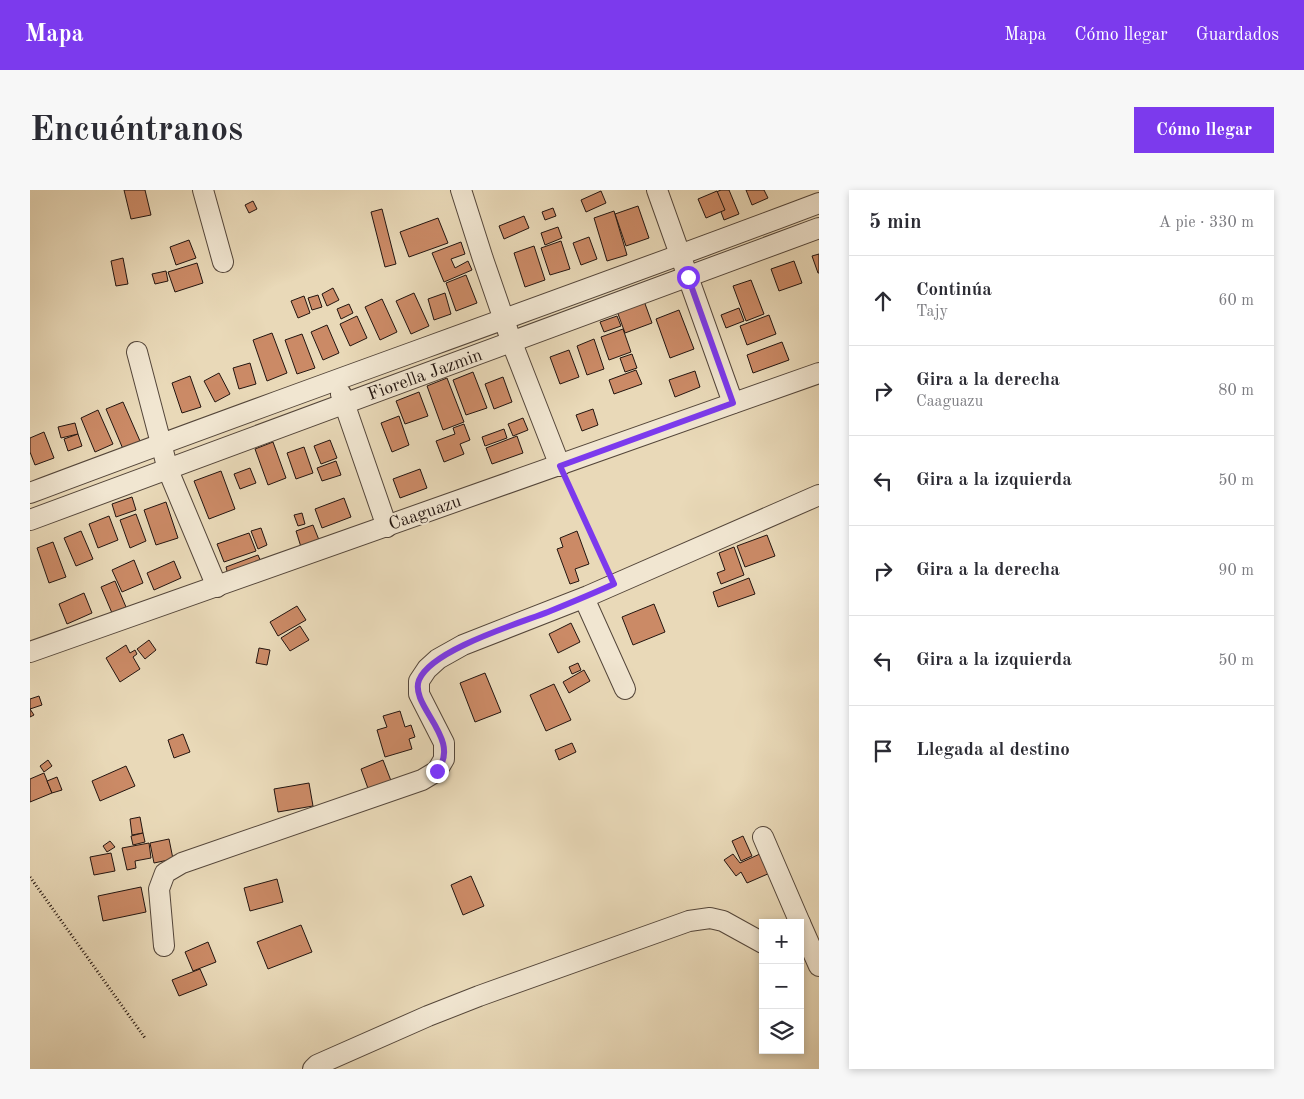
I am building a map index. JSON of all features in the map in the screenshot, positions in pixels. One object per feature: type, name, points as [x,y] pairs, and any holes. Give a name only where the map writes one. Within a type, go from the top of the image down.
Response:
[{"type":"street","points":[[203,190],[223,262]]},
{"type":"street","points":[[461,190],[512,343],[560,466]]},
{"type":"street","points":[[657,190],[733,403]]},
{"type":"street","name":"Fiorella Jazmin","points":[[30,493],[819,203]]},
{"type":"street","name":"Fiorella Jazmin","points":[[30,520],[819,228]]},
{"type":"street","points":[[137,352],[168,470],[217,587]]},
{"type":"street","name":"Caaguazu","points":[[30,652],[819,373]]},
{"type":"street","points":[[336,381],[386,527]]},
{"type":"street","points":[[164,946],[159,889],[165,872],[182,863],[422,780],[437,771],[444,759],[444,743],[419,694],[418,681],[438,659],[463,645],[584,598],[819,495]]},
{"type":"street","points":[[584,598],[624,688]]},
{"type":"street","points":[[763,837],[798,919]]},
{"type":"street","points":[[313,1069],[317,1065],[357,1047],[454,1006],[690,921],[710,918],[723,921],[759,941]]},
{"type":"street","points":[[804,932],[819,966]]},
{"type":"street","points":[[802,964],[819,973]]},
{"type":"path","points":[[560,466],[614,584]]},
{"type":"path","points":[[30,878],[145,1038]]},
{"type":"building","points":[[124,190],[145,190],[151,215],[131,219]]},
{"type":"building","points":[[721,190],[729,190],[739,214],[724,220],[714,193]]},
{"type":"building","points":[[746,190],[764,190],[768,198],[752,205]]},
{"type":"building","points":[[601,191],[606,203],[586,212],[581,200]]},
{"type":"building","points":[[717,191],[725,210],[706,218],[698,199]]},
{"type":"building","points":[[253,201],[257,209],[249,213],[245,205]]},
{"type":"building","points":[[638,206],[649,238],[626,246],[615,214]]},
{"type":"building","points":[[553,208],[556,216],[545,220],[542,212]]},
{"type":"building","points":[[382,209],[396,264],[385,267],[371,212]]},
{"type":"building","points":[[614,211],[627,255],[607,261],[594,218]]},
{"type":"building","points":[[524,216],[529,228],[504,239],[499,226]]},
{"type":"building","points":[[438,218],[448,243],[409,257],[400,232]]},
{"type":"building","points":[[558,227],[562,238],[545,245],[541,233]]},
{"type":"building","points":[[589,237],[597,259],[581,265],[573,243]]},
{"type":"building","points":[[189,240],[196,258],[176,265],[170,247]]},
{"type":"building","points":[[561,241],[570,269],[550,275],[541,248]]},
{"type":"building","points":[[461,242],[465,254],[451,259],[455,268],[468,261],[472,270],[444,282],[432,253]]},
{"type":"building","points":[[534,246],[545,280],[525,287],[514,253]]},
{"type":"building","points":[[819,254],[819,273],[818,273],[812,256]]},
{"type":"building","points":[[123,258],[128,284],[116,286],[111,261]]},
{"type":"building","points":[[794,261],[802,283],[779,291],[771,269]]},
{"type":"building","points":[[197,263],[203,283],[175,292],[168,272]]},
{"type":"building","points":[[166,271],[168,281],[155,284],[152,274]]},
{"type":"building","points":[[466,275],[477,303],[456,311],[446,283]]},
{"type":"building","points":[[751,280],[764,314],[746,321],[733,286]]},
{"type":"building","points":[[333,288],[339,300],[327,306],[322,294]]},
{"type":"building","points":[[414,293],[429,326],[411,334],[396,301]]},
{"type":"building","points":[[445,293],[451,314],[434,320],[428,299]]},
{"type":"building","points":[[318,295],[322,307],[312,310],[308,298]]},
{"type":"building","points":[[304,296],[310,313],[298,318],[291,301]]},
{"type":"building","points":[[382,299],[397,332],[380,340],[365,307]]},
{"type":"building","points":[[644,301],[652,323],[625,333],[617,311]]},
{"type":"building","points":[[349,304],[353,313],[341,319],[337,309]]},
{"type":"building","points":[[739,308],[744,321],[726,328],[721,315]]},
{"type":"building","points":[[679,310],[694,349],[670,358],[656,319]]},
{"type":"building","points":[[769,315],[776,334],[747,345],[740,326]]},
{"type":"building","points":[[357,316],[367,338],[350,346],[340,324]]},
{"type":"building","points":[[617,316],[621,326],[604,332],[600,322]]},
{"type":"building","points":[[327,325],[339,353],[323,360],[311,332]]},
{"type":"building","points":[[623,329],[631,352],[609,360],[601,337]]},
{"type":"building","points":[[272,333],[287,373],[267,381],[253,340]]},
{"type":"building","points":[[302,334],[315,368],[297,374],[285,340]]},
{"type":"building","points":[[594,339],[604,369],[587,375],[577,346]]},
{"type":"building","points":[[782,342],[789,360],[753,373],[747,355]]},
{"type":"building","points":[[569,350],[579,377],[560,384],[550,357]]},
{"type":"building","points":[[632,354],[637,368],[625,372],[620,358]]},
{"type":"building","points":[[250,363],[256,384],[239,389],[233,368]]},
{"type":"building","points":[[636,370],[642,384],[614,394],[609,380]]},
{"type":"building","points":[[695,371],[700,387],[675,397],[669,380]]},
{"type":"building","points":[[473,372],[487,408],[466,415],[453,380]]},
{"type":"building","points":[[219,373],[230,394],[215,402],[204,381]]},
{"type":"building","points":[[190,376],[201,407],[182,413],[172,383]]},
{"type":"building","points":[[503,377],[512,402],[494,409],[485,384]]},
{"type":"building","points":[[447,378],[464,422],[443,430],[427,386]]},
{"type":"building","points":[[419,392],[428,416],[405,424],[396,401]]},
{"type":"building","points":[[123,402],[140,441],[123,449],[106,409]]},
{"type":"building","points":[[593,409],[598,425],[582,431],[576,415]]},
{"type":"building","points":[[98,410],[113,444],[95,452],[81,418]]},
{"type":"building","points":[[399,416],[409,445],[392,452],[381,423]]},
{"type":"building","points":[[523,418],[528,430],[513,436],[508,424]]},
{"type":"building","points":[[75,423],[78,434],[61,438],[58,427]]},
{"type":"building","points":[[464,424],[470,440],[460,444],[464,454],[444,462],[436,441],[455,434],[453,428]]},
{"type":"building","points":[[504,429],[507,438],[485,446],[482,437]]},
{"type":"building","points":[[44,432],[54,458],[35,465],[30,452],[30,438]]},
{"type":"building","points":[[78,434],[82,446],[68,451],[64,439]]},
{"type":"building","points":[[517,436],[523,453],[492,464],[486,448]]},
{"type":"building","points":[[330,440],[337,458],[321,464],[314,446]]},
{"type":"building","points":[[273,442],[286,478],[268,485],[255,449]]},
{"type":"building","points":[[304,447],[313,473],[296,479],[287,453]]},
{"type":"building","points":[[336,461],[341,475],[322,481],[317,468]]},
{"type":"building","points":[[250,468],[256,483],[240,489],[234,474]]},
{"type":"building","points":[[420,469],[427,488],[400,498],[393,479]]},
{"type":"building","points":[[221,471],[235,509],[209,519],[194,481]]},
{"type":"building","points":[[132,497],[136,510],[116,517],[112,504]]},
{"type":"building","points":[[344,498],[351,517],[322,528],[315,509]]},
{"type":"building","points":[[166,502],[178,538],[156,545],[144,510]]},
{"type":"building","points":[[302,513],[305,524],[298,526],[294,515]]},
{"type":"building","points":[[136,514],[146,541],[130,548],[120,520]]},
{"type":"building","points":[[109,516],[118,540],[98,548],[89,524]]},
{"type":"building","points":[[313,525],[319,540],[301,547],[296,531]]},
{"type":"building","points":[[261,528],[267,545],[258,549],[251,531]]},
{"type":"building","points":[[81,531],[93,559],[76,566],[64,538]]},
{"type":"building","points":[[577,531],[589,564],[575,569],[579,581],[570,584],[557,549],[563,547],[560,538]]},
{"type":"building","points":[[249,533],[256,551],[224,562],[217,544]]},
{"type":"building","points":[[767,535],[775,556],[745,567],[737,546]]},
{"type":"building","points":[[53,542],[66,577],[49,583],[37,548]]},
{"type":"building","points":[[734,547],[744,575],[721,584],[717,573],[725,570],[719,553]]},
{"type":"building","points":[[258,555],[261,562],[228,575],[226,567]]},
{"type":"building","points":[[134,560],[143,583],[122,592],[112,570]]},
{"type":"building","points":[[174,561],[181,578],[154,590],[147,573]]},
{"type":"building","points":[[749,578],[755,594],[718,607],[713,592]]},
{"type":"building","points":[[115,581],[126,607],[112,613],[101,587]]},
{"type":"building","points":[[84,593],[92,613],[67,624],[59,604]]},
{"type":"building","points":[[654,604],[665,632],[633,645],[622,617]]},
{"type":"building","points":[[297,606],[306,620],[278,636],[270,622]]},
{"type":"building","points":[[571,623],[580,642],[558,653],[549,634]]},
{"type":"building","points":[[300,626],[309,640],[290,651],[281,638]]},
{"type":"building","points":[[149,640],[156,650],[145,659],[137,649]]},
{"type":"building","points":[[126,645],[130,653],[135,650],[137,654],[133,657],[140,669],[120,682],[106,658]]},
{"type":"building","points":[[259,648],[270,650],[267,665],[256,663]]},
{"type":"building","points":[[578,663],[581,670],[572,674],[569,667]]},
{"type":"building","points":[[584,670],[590,681],[569,693],[563,682]]},
{"type":"building","points":[[485,673],[501,712],[475,722],[460,683]]},
{"type":"building","points":[[554,684],[571,720],[546,731],[530,695]]},
{"type":"building","points":[[39,696],[42,705],[30,709],[30,699]]},
{"type":"building","points":[[30,709],[34,715],[30,717]]},
{"type":"building","points":[[400,711],[405,727],[411,725],[415,737],[409,739],[412,749],[385,757],[377,730],[387,727],[383,716]]},
{"type":"building","points":[[183,734],[190,752],[174,758],[168,740]]},
{"type":"building","points":[[572,743],[576,752],[559,760],[555,750]]},
{"type":"building","points":[[48,760],[52,766],[44,772],[40,766]]},
{"type":"building","points":[[383,760],[393,786],[370,794],[361,769]]},
{"type":"building","points":[[126,766],[135,786],[100,801],[92,781]]},
{"type":"building","points":[[44,773],[52,793],[30,802],[30,779]]},
{"type":"building","points":[[57,777],[62,790],[52,793],[47,781]]},
{"type":"building","points":[[309,783],[313,806],[278,812],[274,789]]},
{"type":"building","points":[[140,817],[143,833],[132,835],[130,819]]},
{"type":"building","points":[[143,833],[145,842],[133,845],[131,836]]},
{"type":"building","points":[[743,836],[752,856],[741,861],[732,841]]},
{"type":"building","points":[[169,839],[173,859],[154,863],[150,843]]},
{"type":"building","points":[[110,841],[115,847],[107,852],[103,846]]},
{"type":"building","points":[[149,843],[151,858],[135,861],[136,868],[127,870],[122,848]]},
{"type":"building","points":[[111,853],[115,871],[94,875],[90,857]]},
{"type":"building","points":[[762,853],[770,873],[747,883],[741,872],[736,876],[724,860],[733,854],[740,863]]},
{"type":"building","points":[[471,876],[484,906],[463,915],[451,885]]},
{"type":"building","points":[[277,879],[283,902],[250,911],[244,888]]},
{"type":"building","points":[[141,887],[146,912],[103,921],[98,896]]},
{"type":"building","points":[[301,925],[312,952],[268,969],[257,942]]},
{"type":"building","points":[[208,942],[216,962],[193,971],[185,952]]},
{"type":"building","points":[[200,969],[207,985],[179,996],[172,980]]},
{"type":"route","points":[[437,771],[442,766],[444,759],[444,743],[419,694],[418,681],[427,669],[438,659],[463,645],[584,598],[614,584],[560,466],[733,403],[688,277]]}]
